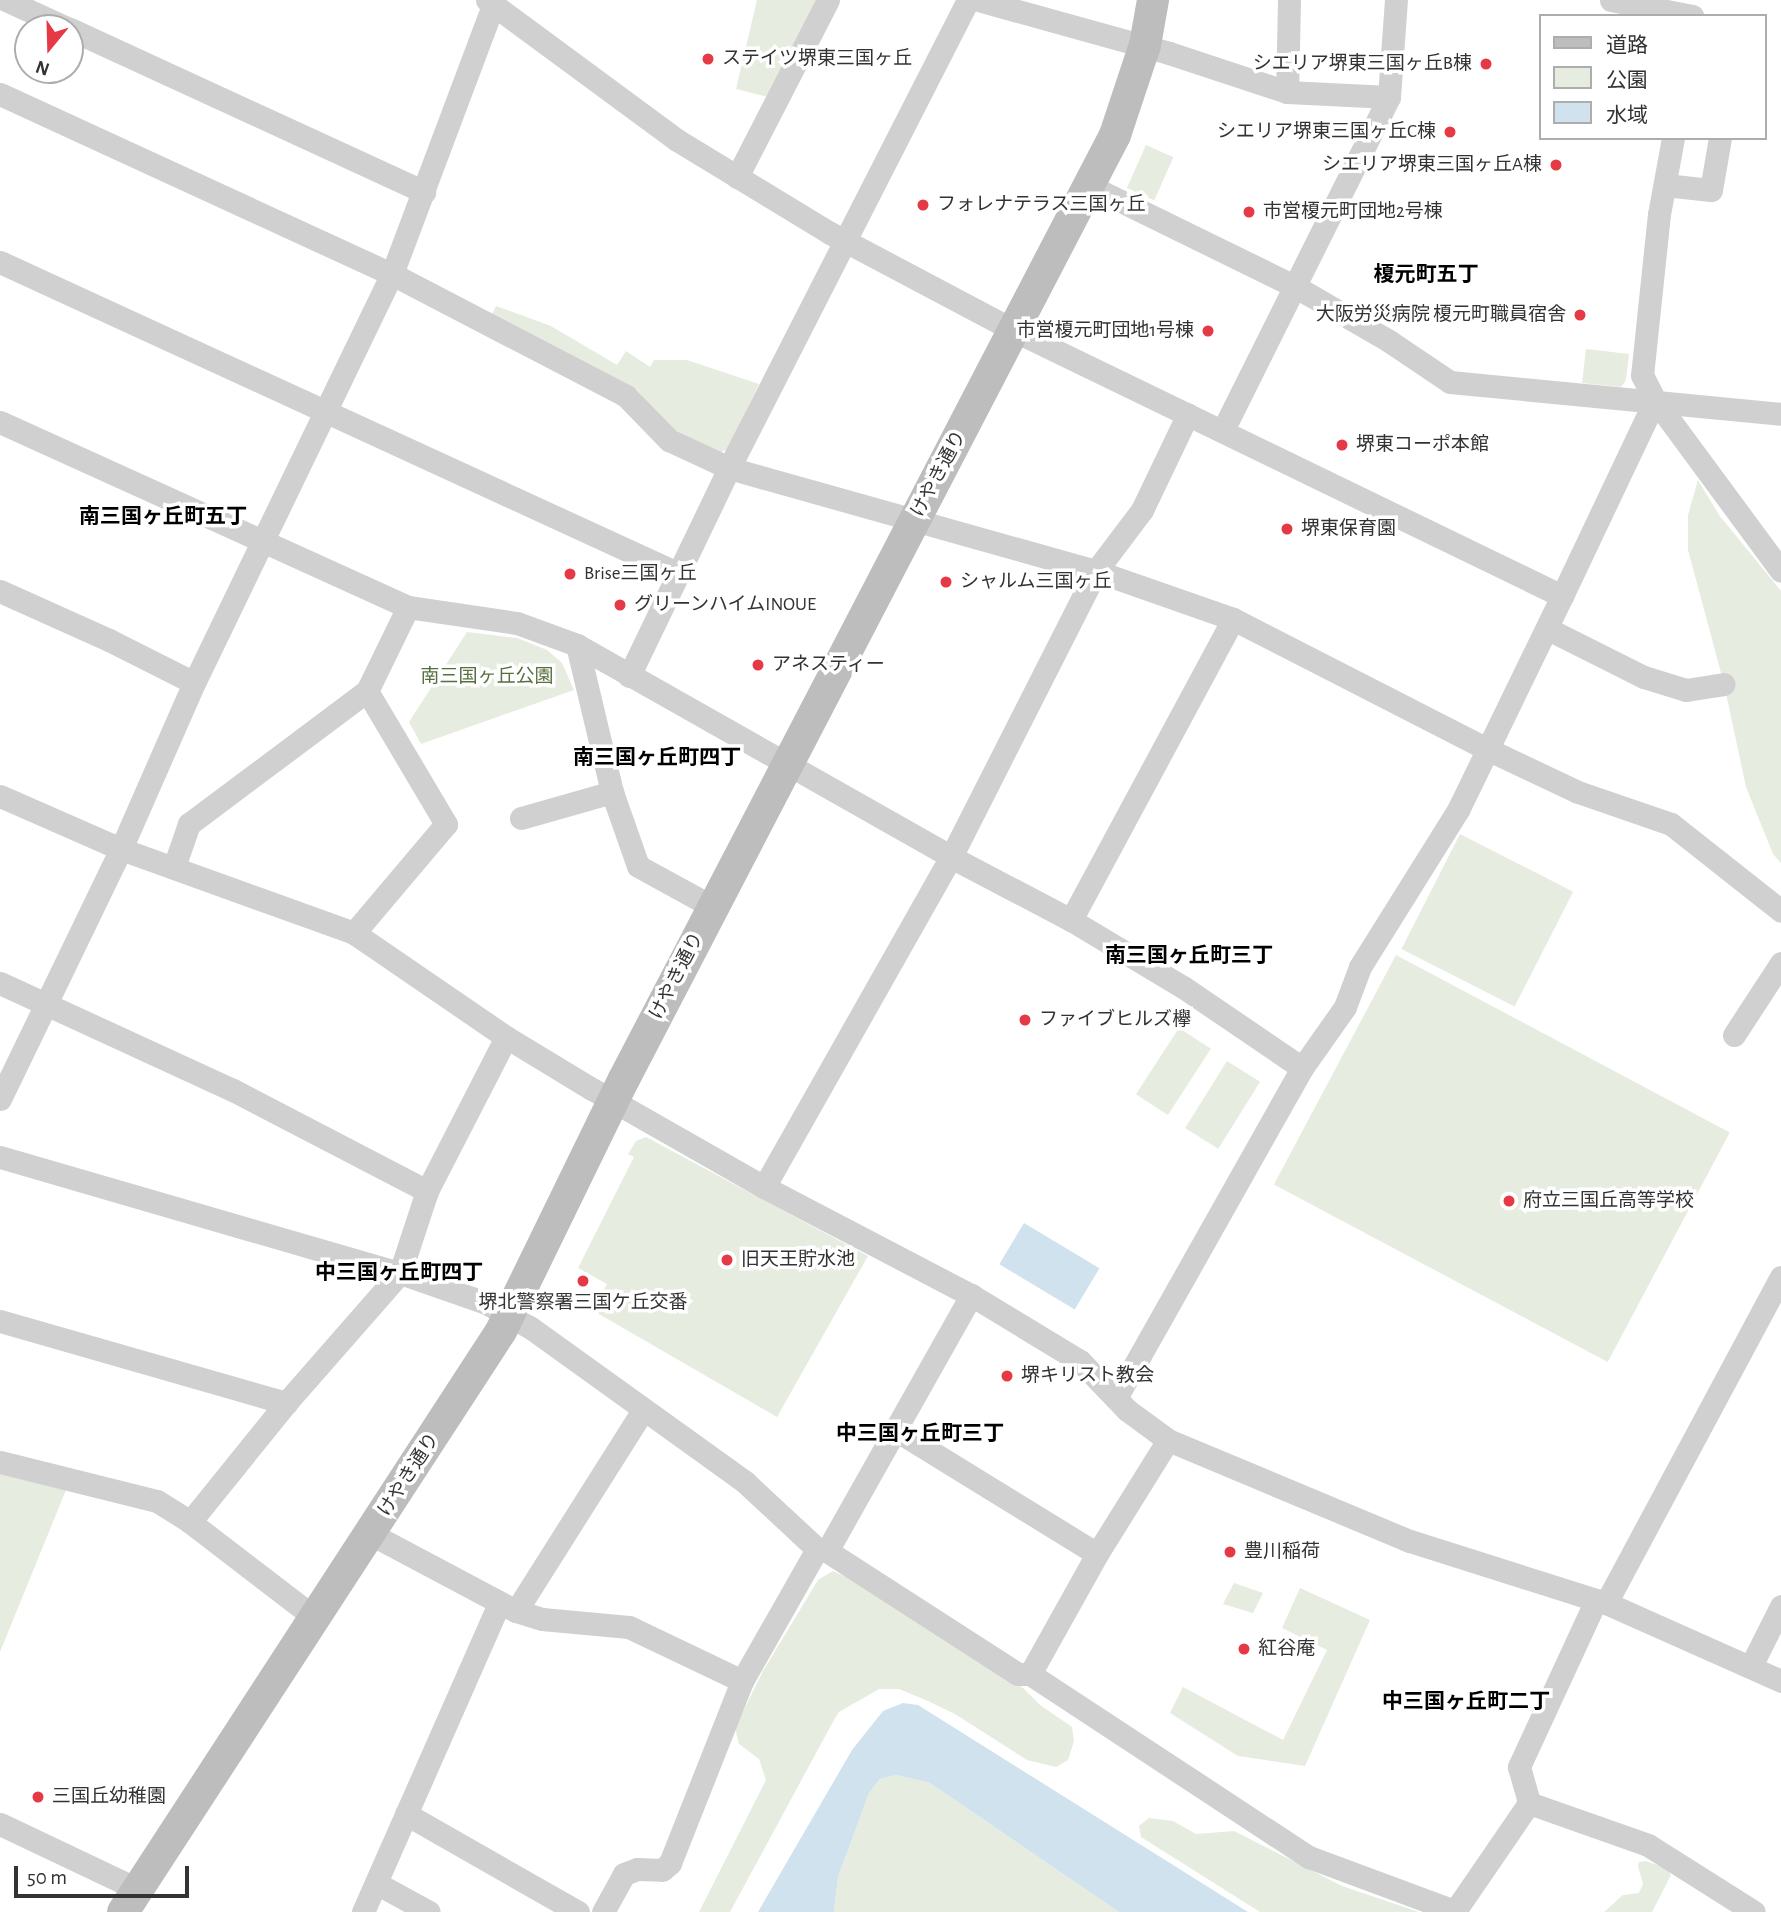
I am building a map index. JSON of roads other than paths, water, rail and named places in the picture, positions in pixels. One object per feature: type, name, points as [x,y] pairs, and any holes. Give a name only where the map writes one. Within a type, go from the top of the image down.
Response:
[{"type":"street","points":[[6,0],[36,14]]},
{"type":"street","points":[[737,177],[828,0]]},
{"type":"street","points":[[629,676],[729,468],[968,0]]},
{"type":"street","points":[[978,0],[1145,46],[1287,92],[1389,97]]},
{"type":"street","name":"けやき通り","points":[[130,1901],[371,1534],[509,1315],[613,1101],[1115,135],[1145,46],[1153,0]]},
{"type":"street","points":[[1287,92],[1289,0]]},
{"type":"street","points":[[1223,430],[1389,97],[1396,0]]},
{"type":"street","points":[[1611,0],[1684,14]]},
{"type":"street","points":[[0,1099],[44,1003],[121,849],[194,684],[323,411],[392,274],[492,1],[677,140],[845,241],[1015,331],[1562,596]]},
{"type":"street","points":[[84,36],[424,192]]},
{"type":"street","points":[[0,94],[392,274],[626,396],[669,440],[729,468],[1096,571],[1233,619],[1489,750],[1578,792],[1671,824],[1781,911]]},
{"type":"street","points":[[1673,140],[1642,375],[1655,400],[1781,571]]},
{"type":"street","points":[[1665,185],[1711,190],[1720,140]]},
{"type":"street","points":[[1090,186],[1296,287],[1389,341],[1450,382],[1781,414]]},
{"type":"street","points":[[0,262],[677,573]]},
{"type":"street","points":[[1116,1398],[1303,1068],[1345,1007],[1360,967],[1458,810],[1548,629],[1655,400]]},
{"type":"street","points":[[764,1187],[951,857],[1096,571],[1142,510],[1188,414]]},
{"type":"street","points":[[0,422],[408,607],[517,623],[577,645],[951,857],[1071,920],[1183,987],[1303,1068]]},
{"type":"street","points":[[0,592],[109,640],[194,684]]},
{"type":"street","points":[[174,867],[189,824],[367,691],[408,607]]},
{"type":"street","points":[[1071,920],[1233,619]]},
{"type":"street","points":[[1548,629],[1655,681],[1686,690],[1724,684]]},
{"type":"street","points":[[577,645],[612,792],[638,866],[713,907]]},
{"type":"street","points":[[354,933],[446,824],[367,691]]},
{"type":"street","points":[[521,818],[612,792]]},
{"type":"street","points":[[0,796],[121,849],[354,933],[506,1037],[613,1101],[764,1187],[971,1295],[1080,1362],[1116,1398],[1168,1440],[1410,1541],[1601,1601],[1781,1681]]},
{"type":"street","points":[[1734,1035],[1781,963]]},
{"type":"street","points":[[0,983],[233,1090],[428,1191]]},
{"type":"street","points":[[190,1522],[286,1403],[400,1273],[428,1191],[506,1037]]},
{"type":"street","points":[[0,1157],[400,1273],[486,1303],[509,1315],[745,1482],[822,1550],[1018,1674],[1030,1674],[1309,1857],[1456,1912],[1529,1803],[1520,1767],[1601,1601],[1781,1277]]},
{"type":"street","points":[[603,1912],[624,1874],[637,1869],[662,1870],[670,1863],[742,1681],[894,1429],[971,1295]]},
{"type":"street","points":[[0,1321],[286,1403]]},
{"type":"street","points":[[363,1912],[406,1814],[508,1607],[643,1409]]},
{"type":"street","points":[[894,1429],[1097,1554]]},
{"type":"street","points":[[1030,1674],[1097,1554],[1168,1440]]},
{"type":"street","points":[[0,1462],[157,1501],[190,1522],[314,1618]]},
{"type":"street","points":[[371,1534],[508,1607],[542,1619],[629,1627],[742,1681]]},
{"type":"street","points":[[1751,1666],[1781,1606]]},
{"type":"street","points":[[1529,1803],[1648,1845],[1754,1912]]},
{"type":"street","points":[[406,1814],[578,1912]]},
{"type":"street","points":[[0,1824],[130,1901]]},
{"type":"street","points":[[376,1883],[429,1912]]},
{"type":"water","points":[[1024,1223],[1099,1268],[1075,1309],[999,1264]]},
{"type":"water","points":[[903,1703],[918,1705],[1248,1912],[1119,1912],[930,1783],[896,1775],[880,1779],[869,1793],[838,1877],[834,1912],[758,1912],[852,1750],[883,1711]]},
{"type":"place","name":"ステイツ堺東三国ヶ丘","points":[[708,59]]},
{"type":"place","name":"シエリア堺東三国ヶ丘B棟","points":[[1486,64]]},
{"type":"place","name":"シエリア堺東三国ヶ丘C棟","points":[[1450,132]]},
{"type":"place","name":"シエリア堺東三国ヶ丘A棟","points":[[1556,165]]},
{"type":"place","name":"フォレナテラス三国ヶ丘","points":[[923,205]]},
{"type":"place","name":"市営榎元町団地2号棟","points":[[1249,212]]},
{"type":"place","name":"大阪労災病院 榎元町職員宿舎","points":[[1580,315]]},
{"type":"place","name":"市営榎元町団地1号棟","points":[[1208,331]]},
{"type":"place","name":"堺東コーポ本館","points":[[1342,445]]},
{"type":"place","name":"堺東保育園","points":[[1287,529]]},
{"type":"place","name":"Brise三国ヶ丘","points":[[570,574]]},
{"type":"place","name":"シャルム三国ヶ丘","points":[[946,582]]},
{"type":"place","name":"グリーンハイムINOUE","points":[[620,605]]},
{"type":"place","name":"アネスティー","points":[[758,665]]},
{"type":"place","name":"ファイブヒルズ欅","points":[[1025,1020]]},
{"type":"place","name":"府立三国丘高等学校","points":[[1509,1201]]},
{"type":"place","name":"旧天王貯水池","points":[[727,1260]]},
{"type":"place","name":"堺北警察署三国ケ丘交番","points":[[583,1281]]},
{"type":"place","name":"堺キリスト教会","points":[[1007,1376]]},
{"type":"place","name":"豊川稲荷","points":[[1230,1552]]},
{"type":"place","name":"紅谷庵","points":[[1244,1649]]},
{"type":"place","name":"三国丘幼稚園","points":[[38,1797]]},
{"type":"district","name":"榎元町五丁","points":[[1426,275]]},
{"type":"district","name":"南三国ヶ丘町五丁","points":[[163,517]]},
{"type":"district","name":"南三国ヶ丘町四丁","points":[[657,758]]},
{"type":"district","name":"南三国ヶ丘町三丁","points":[[1189,956]]},
{"type":"district","name":"中三国ヶ丘町四丁","points":[[399,1273]]},
{"type":"district","name":"中三国ヶ丘町三丁","points":[[920,1434]]},
{"type":"district","name":"中三国ヶ丘町二丁","points":[[1466,1702]]},
{"type":"park label","name":"南三国ヶ丘公園","points":[[487,677]]}]
